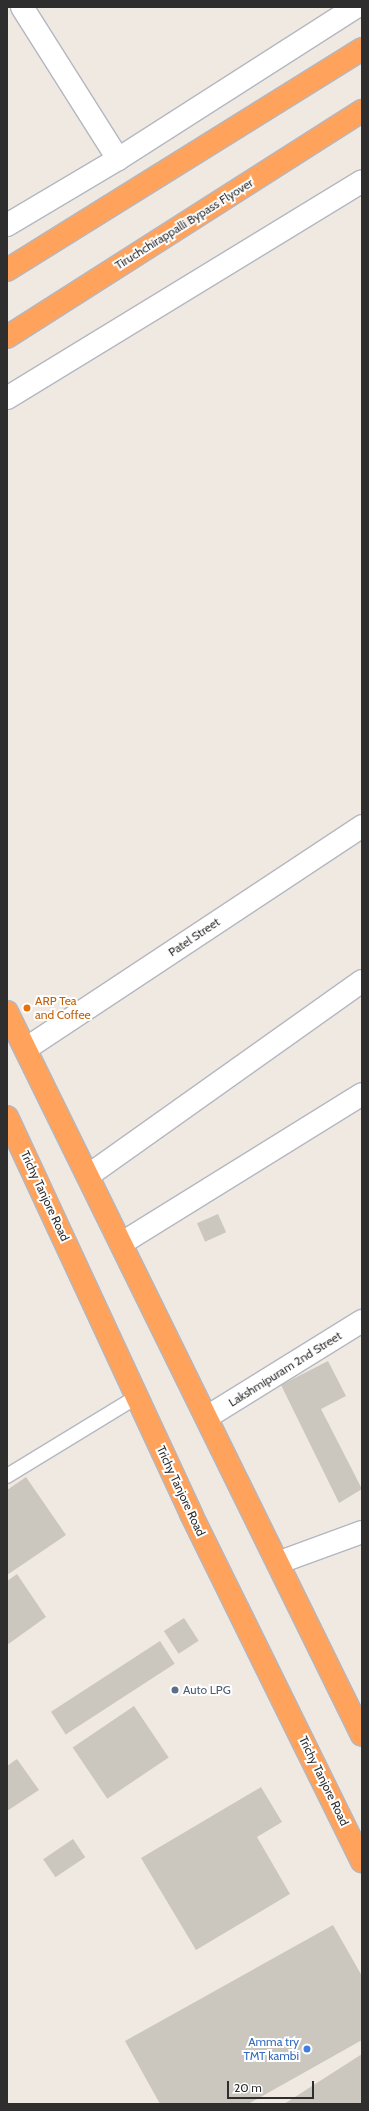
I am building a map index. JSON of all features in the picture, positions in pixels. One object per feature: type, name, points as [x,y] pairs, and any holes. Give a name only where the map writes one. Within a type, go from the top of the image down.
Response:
[{"type":"highway","points":[[7,270],[362,49]]},
{"type":"highway","name":"Tiruchchirappalli Bypass Flyover","points":[[7,337],[362,111]]},
{"type":"highway","points":[[7,1012],[27,1048],[207,1417],[280,1562],[362,1735]]},
{"type":"highway","name":"Trichy Tanjore Road","points":[[7,1117],[138,1396],[191,1514],[362,1861]]},
{"type":"street","points":[[22,7],[118,159]]},
{"type":"street","points":[[7,225],[118,159],[356,7]]},
{"type":"street","points":[[7,398],[362,181]]},
{"type":"street","name":"Patel Street","points":[[27,1048],[362,826]]},
{"type":"street","points":[[89,1175],[362,981]]},
{"type":"street","points":[[122,1244],[362,1094]]},
{"type":"street","name":"Lakshmipuram 2nd Street","points":[[207,1417],[362,1321]]},
{"type":"street","points":[[280,1562],[362,1532]]},
{"type":"lane","points":[[7,1476],[138,1396]]},
{"type":"building","points":[[218,1214],[226,1232],[205,1242],[197,1223]]},
{"type":"building","points":[[328,1361],[346,1396],[321,1409],[362,1489],[339,1503],[281,1385]]},
{"type":"building","points":[[26,1477],[66,1535],[7,1575],[7,1490]]},
{"type":"building","points":[[17,1574],[46,1617],[7,1645],[7,1581]]},
{"type":"building","points":[[184,1618],[199,1641],[179,1654],[164,1631]]},
{"type":"building","points":[[160,1641],[175,1664],[66,1734],[51,1712]]},
{"type":"building","points":[[134,1706],[169,1757],[107,1799],[73,1747]]},
{"type":"building","points":[[17,1759],[39,1790],[7,1811],[7,1766]]},
{"type":"building","points":[[261,1787],[282,1822],[257,1837],[290,1894],[196,1950],[141,1858]]},
{"type":"building","points":[[73,1839],[85,1857],[55,1877],[43,1859]]},
{"type":"building","points":[[333,1925],[362,1976],[362,2040],[248,2104],[160,2104],[125,2041]]},
{"type":"building","points":[[362,2054],[362,2104],[284,2104]]},
{"type":"place","name":"ARP Tea and Coffee","points":[[27,1008]]},
{"type":"place","name":"Auto LPG","points":[[175,1690]]},
{"type":"place","name":"Amma try TMT kambi","points":[[307,2049]]}]
